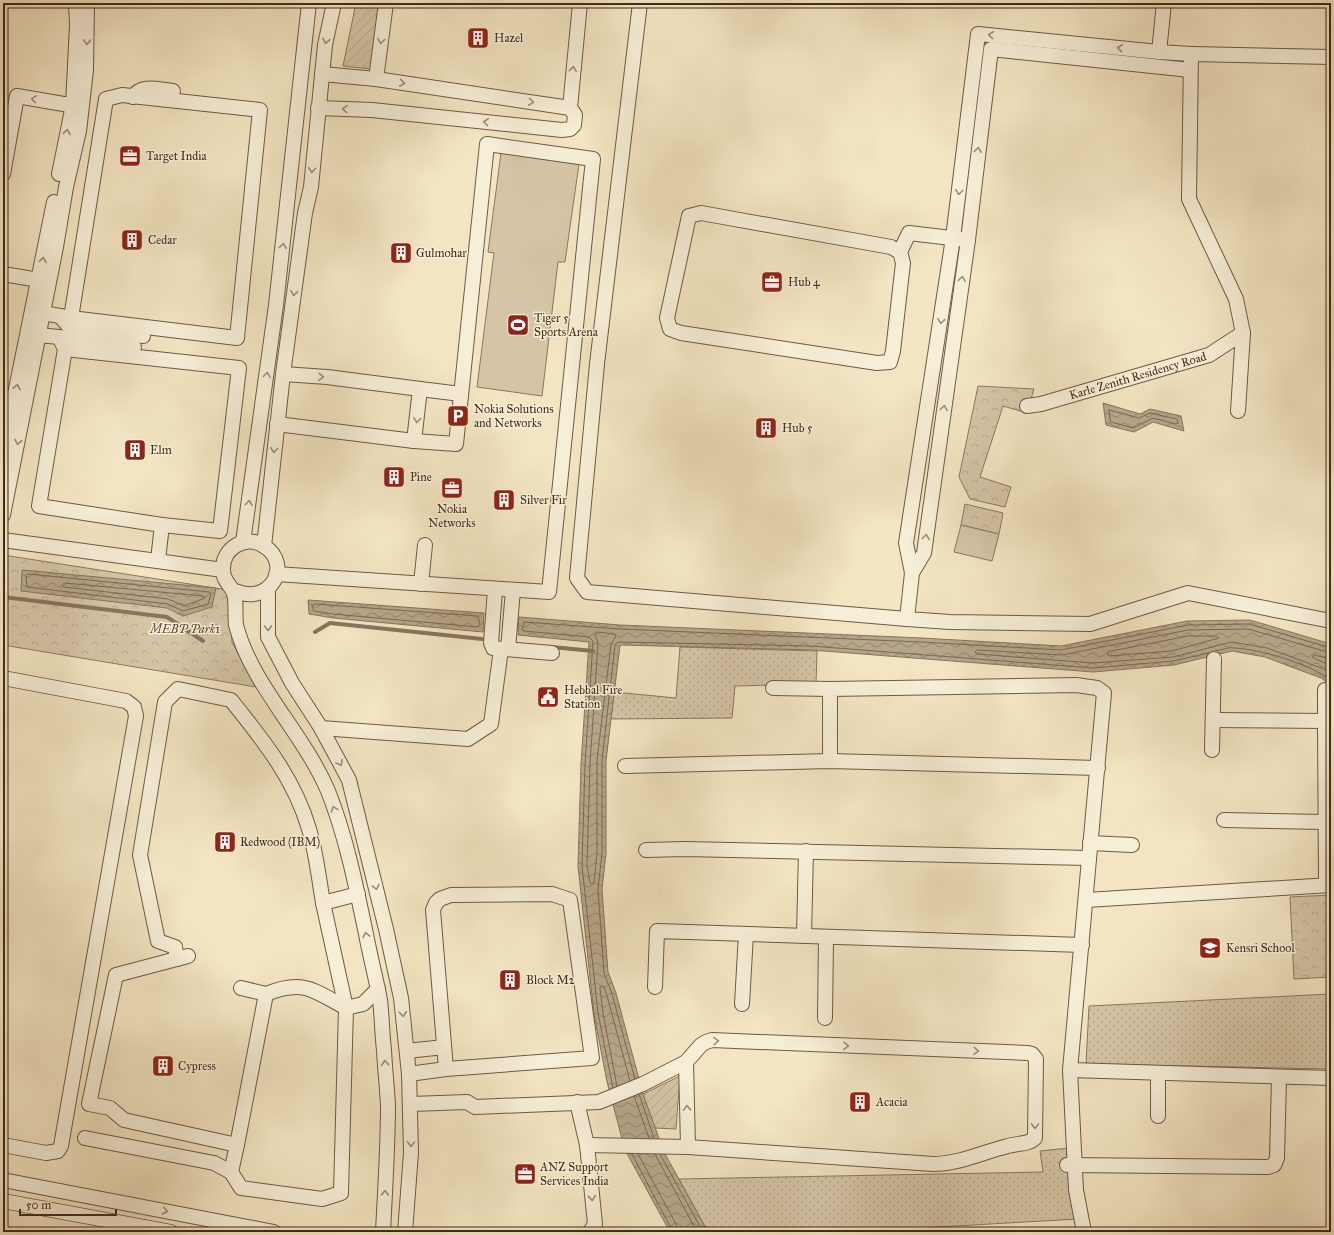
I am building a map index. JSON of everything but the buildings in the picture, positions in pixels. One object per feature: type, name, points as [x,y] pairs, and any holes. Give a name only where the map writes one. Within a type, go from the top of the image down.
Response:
[{"type":"street","points":[[3,515],[39,335],[66,187],[79,131],[77,106],[76,3]]},
{"type":"street","points":[[3,453],[39,280],[86,70],[87,3]]},
{"type":"street","points":[[243,542],[277,297],[310,3]]},
{"type":"street","points":[[309,19],[314,3]]},
{"type":"street","points":[[264,546],[282,374],[305,213],[311,187],[325,45],[334,3]]},
{"type":"street","points":[[376,79],[386,3]]},
{"type":"street","points":[[318,108],[372,110],[562,130],[570,129],[574,125],[575,115],[570,108],[580,3]]},
{"type":"street","points":[[640,3],[597,364],[577,578],[587,592],[950,622],[1090,624],[1188,593],[1331,622]]},
{"type":"street","points":[[1159,52],[1164,3]]},
{"type":"street","points":[[907,619],[912,573],[906,543],[953,238],[978,34],[1159,52],[1331,57]]},
{"type":"street","points":[[912,573],[924,553],[968,240],[991,49],[1190,70]]},
{"type":"street","points":[[1191,54],[1189,199],[1236,299],[1243,333],[1238,411]]},
{"type":"street","points":[[322,74],[376,79],[570,108]]},
{"type":"street","points":[[133,97],[140,89],[148,88],[210,96]]},
{"type":"street","points":[[43,313],[65,317],[237,338],[260,110],[122,95],[106,99],[65,317],[72,329],[147,343],[62,343]]},
{"type":"street","points":[[3,174],[17,96],[77,106]]},
{"type":"street","points":[[276,574],[549,592],[593,159],[487,144],[456,444],[414,441],[277,424]]},
{"type":"street","points":[[900,252],[891,247],[701,213],[689,216],[667,318],[670,329],[681,333],[876,363],[890,362],[893,351],[904,263],[900,252],[909,233],[968,240]]},
{"type":"street","points":[[3,274],[39,280]]},
{"type":"street","name":"Karle Zenith Residency Road","points":[[1027,406],[1041,404],[1209,355],[1243,333]]},
{"type":"street","points":[[39,335],[62,343],[239,368],[220,531],[162,525],[39,506],[62,343]]},
{"type":"street","points":[[282,374],[327,377],[461,394]]},
{"type":"street","points":[[414,441],[420,389]]},
{"type":"street","points":[[158,560],[162,525]]},
{"type":"street","points":[[3,540],[223,570]]},
{"type":"street","points":[[268,589],[252,595],[235,591],[227,582],[223,570],[224,561],[228,552],[234,546],[243,542],[252,541],[264,546],[274,557],[277,566],[276,574],[268,589],[268,636],[292,683],[321,728],[349,780],[401,998],[411,1104],[411,1154],[405,1232]]},
{"type":"street","points":[[421,584],[425,545]]},
{"type":"street","points":[[495,589],[491,643],[493,648],[552,652]]},
{"type":"street","points":[[321,728],[468,738],[490,724],[505,649],[513,590]]},
{"type":"street","points":[[235,591],[236,623],[246,652],[282,715],[307,750],[327,790],[339,823],[358,894],[378,989],[388,1104],[383,1232]]},
{"type":"street","points":[[1212,750],[1214,659]]},
{"type":"street","points":[[3,678],[126,701],[134,707],[136,716],[61,1146],[58,1151],[46,1153],[3,1145]]},
{"type":"street","points":[[773,688],[830,690],[1076,685],[1101,689],[1105,697],[1090,843],[1070,1070],[1070,1165],[1084,1232]]},
{"type":"street","points":[[85,1138],[214,1163],[231,1172],[241,1188],[322,1199],[341,1193],[346,1008],[323,903],[310,830],[290,780],[272,751],[231,700],[178,690],[165,702],[140,855],[158,941],[175,947],[183,957],[116,975],[90,1104],[110,1108],[124,1120],[237,1145]]},
{"type":"street","points":[[830,690],[830,761]]},
{"type":"street","points":[[1086,900],[1328,885],[1324,690]]},
{"type":"street","points":[[1213,720],[1325,721]]},
{"type":"street","points":[[625,766],[830,761],[1098,768]]},
{"type":"street","points":[[1224,820],[1326,822]]},
{"type":"street","points":[[1090,843],[1132,845]]},
{"type":"street","points":[[646,850],[685,849],[1089,858]]},
{"type":"street","points":[[804,936],[806,852]]},
{"type":"street","points":[[323,903],[358,894]]},
{"type":"street","points":[[409,1074],[446,1069],[592,1058],[570,900],[552,894],[470,894],[451,895],[440,899],[436,903],[434,910],[446,1069]]},
{"type":"street","points":[[655,986],[657,931],[1082,945]]},
{"type":"street","points":[[742,1004],[746,934]]},
{"type":"street","points":[[825,1018],[826,937]]},
{"type":"street","points":[[241,988],[266,994],[284,986],[306,987],[346,1008],[363,1004],[378,989]]},
{"type":"street","points":[[231,1172],[266,994]]},
{"type":"street","points":[[411,1104],[467,1102],[474,1107],[599,1102],[643,1084],[686,1062],[701,1045],[712,1040],[1032,1054],[1036,1059],[1035,1138],[1032,1142],[1009,1145],[956,1161],[933,1164],[665,1145],[587,1145]]},
{"type":"street","points":[[407,1051],[444,1047]]},
{"type":"street","points":[[686,1062],[688,1147]]},
{"type":"street","points":[[1070,1070],[1255,1075],[1279,1078],[1331,1078]]},
{"type":"street","points":[[1158,1073],[1158,1116]]},
{"type":"street","points":[[1070,1165],[1268,1167],[1274,1165],[1277,1158],[1279,1078]]},
{"type":"street","points":[[577,1102],[587,1145],[595,1224],[590,1232]]},
{"type":"street","points":[[3,1180],[264,1231]]},
{"type":"street","points":[[3,1201],[144,1230],[171,1232]]},
{"type":"green space","points":[[356,3],[380,3],[371,69],[343,66]]},
{"type":"green space","name":"Tiger 5 Sports Arena","points":[[501,153],[579,164],[565,262],[558,262],[542,396],[477,387],[494,253],[488,252]]},
{"type":"green space","points":[[978,386],[1034,389],[1027,413],[1003,406],[980,477],[1011,487],[1005,507],[970,499],[959,477]]},
{"type":"green space","points":[[965,504],[1003,513],[999,534],[961,525]]},
{"type":"green space","points":[[961,525],[999,534],[992,561],[954,552]]},
{"type":"green space","name":"MEBP Park1","points":[[3,555],[228,590],[232,642],[256,687],[3,645]]},
{"type":"green space","points":[[680,647],[817,651],[816,684],[735,686],[732,718],[611,719],[614,692],[676,698]]},
{"type":"green space","points":[[1331,895],[1331,977],[1294,979],[1290,897]]},
{"type":"green space","points":[[1331,994],[1331,1069],[1086,1064],[1089,1006]]},
{"type":"green space","points":[[680,1076],[676,1129],[654,1128],[643,1094]]},
{"type":"green space","points":[[1069,1148],[1078,1219],[850,1232],[708,1232],[679,1179],[1043,1172],[1040,1151]]},
{"type":"water","points":[[1103,403],[1140,414],[1150,409],[1181,416],[1184,431],[1153,422],[1134,432],[1106,425]]},
{"type":"water","points":[[22,570],[216,588],[212,607],[183,616],[167,608],[21,591]]},
{"type":"water","points":[[308,600],[484,613],[483,632],[333,618],[309,614]]},
{"type":"water","points":[[519,617],[620,625],[922,638],[1061,646],[1187,621],[1250,620],[1331,644],[1331,685],[1321,678],[1265,657],[1232,651],[1174,665],[1093,672],[811,650],[620,645],[606,761],[606,854],[602,889],[608,972],[616,993],[643,1094],[664,1152],[708,1232],[670,1232],[625,1150],[607,1082],[594,1014],[578,866],[581,764],[589,642],[518,635]]},
{"type":"waterway","points":[[3,597],[167,617],[203,641]]},
{"type":"waterway","points":[[315,632],[330,623],[482,639]]},
{"type":"waterway","points":[[552,647],[593,651]]},
{"type":"place","name":"Hazel","points":[[478,38]]},
{"type":"place","name":"Target India","points":[[130,156]]},
{"type":"place","name":"Cedar","points":[[132,240]]},
{"type":"place","name":"Gulmohar","points":[[401,253]]},
{"type":"place","name":"Hub 4","points":[[772,282]]},
{"type":"place","name":"Tiger 5 Sports Arena","points":[[518,325]]},
{"type":"place","name":"Nokia Solutions and Networks","points":[[458,416]]},
{"type":"place","name":"Hub 5","points":[[766,428]]},
{"type":"place","name":"Elm","points":[[135,450]]},
{"type":"place","name":"Pine","points":[[394,477]]},
{"type":"place","name":"Nokia Networks","points":[[452,488]]},
{"type":"place","name":"Silver Fir","points":[[504,500]]},
{"type":"place","name":"Hebbal Fire Station","points":[[548,697]]},
{"type":"place","name":"Redwood (IBM)","points":[[225,842]]},
{"type":"place","name":"Kensri School","points":[[1210,948]]},
{"type":"place","name":"Block M2","points":[[510,980]]},
{"type":"place","name":"Cypress","points":[[163,1066]]},
{"type":"place","name":"Acacia","points":[[860,1102]]},
{"type":"place","name":"ANZ Support Services India","points":[[525,1174]]}]
